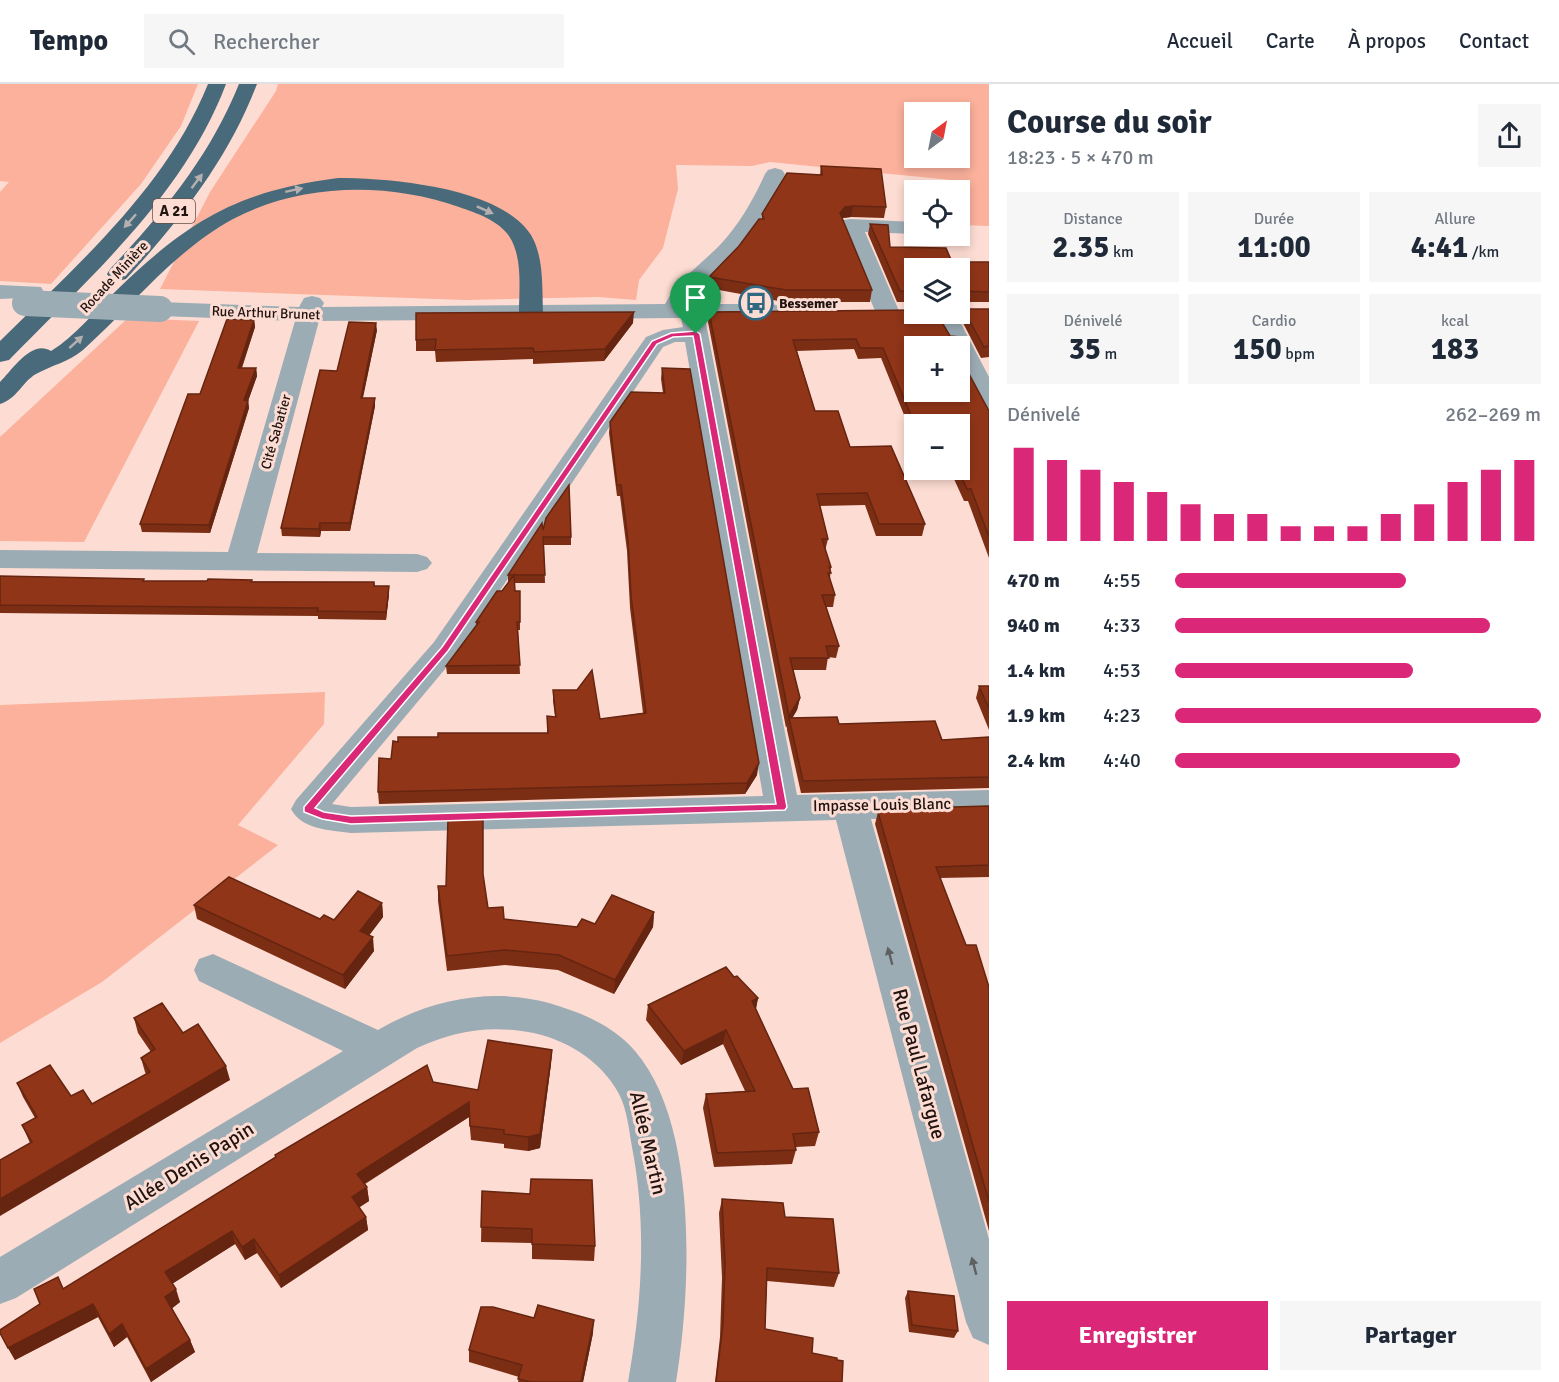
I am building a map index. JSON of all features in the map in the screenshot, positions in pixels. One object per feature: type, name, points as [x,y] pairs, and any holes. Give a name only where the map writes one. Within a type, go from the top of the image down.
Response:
[{"type":"highway","name":"Rocade Minière","points":[[0,355],[78,276],[148,200],[175,165],[194,135],[217,84]]},
{"type":"highway","name":"Rocade Minière","points":[[0,396],[121,271],[172,214],[217,151],[234,121],[248,84]]},
{"type":"highway","points":[[25,370],[64,353],[163,259],[208,223],[259,199],[294,189],[323,185],[371,184],[419,190],[465,202],[501,218],[517,231],[530,254],[531,312]]},
{"type":"street","points":[[775,174],[746,226],[726,251],[681,294],[782,807]]},
{"type":"street","points":[[886,311],[851,225],[904,227]]},
{"type":"street","points":[[0,292],[28,296]]},
{"type":"street","name":"Rue Arthur Brunet","points":[[0,301],[28,296],[432,315],[531,312],[687,319],[799,311]]},
{"type":"street","name":"Cité Sabatier","points":[[240,561],[310,309]]},
{"type":"street","name":"Impasse Louis Blanc","points":[[687,319],[671,335],[654,342],[445,649],[308,809],[322,816],[351,820],[989,803]]},
{"type":"street","points":[[949,324],[989,401]]},
{"type":"street","points":[[0,559],[417,563]]},
{"type":"street","name":"Rue Paul Lafargue","points":[[850,806],[989,1322]]},
{"type":"street","points":[[213,970],[378,1049]]},
{"type":"street","name":"Allée Martin","points":[[378,1049],[421,1028],[466,1014],[514,1013],[538,1016],[561,1023],[585,1035],[622,1064],[635,1082],[644,1103],[662,1193],[665,1268],[663,1306],[652,1382]]},
{"type":"street","name":"Allée Denis Papin","points":[[0,1282],[378,1049]]},
{"type":"shaded area","points":[[0,84],[198,84],[181,126],[141,184],[51,284],[0,281],[0,192],[9,182],[0,181]]},
{"type":"shaded area","points":[[278,84],[989,84],[989,226],[970,225],[970,180],[770,162],[752,166],[676,165],[678,189],[663,248],[639,280],[636,300],[598,297],[465,300],[160,289],[210,192],[276,91]]},
{"type":"shaded area","points":[[128,318],[199,321],[84,542],[0,541],[0,437]]},
{"type":"shaded area","points":[[325,692],[324,724],[238,825],[278,845],[102,982],[0,1043],[0,705]]},
{"type":"building","points":[[821,166],[881,169],[886,207],[845,207],[840,213],[872,290],[786,290],[709,277],[739,246],[759,219],[764,219],[762,214],[787,173],[822,175]]},
{"type":"building","points":[[870,224],[888,225],[890,247],[946,248],[950,258],[904,258],[904,291],[900,291]]},
{"type":"building","points":[[970,262],[989,262],[989,292],[970,291]]},
{"type":"building","points":[[970,309],[989,309],[989,346],[984,347],[970,322]]},
{"type":"building","points":[[904,310],[904,324],[943,324],[950,336],[904,336],[904,399],[883,348],[860,348],[856,339],[793,340],[815,411],[838,411],[850,447],[891,446],[925,524],[879,524],[867,493],[817,494],[828,539],[822,539],[831,567],[829,567],[831,573],[828,573],[835,595],[822,595],[839,646],[826,646],[829,658],[790,658],[800,698],[789,716],[709,312]]},
{"type":"building","points":[[634,312],[605,349],[534,352],[533,348],[435,350],[436,339],[416,340],[416,313]]},
{"type":"building","points":[[227,319],[254,320],[238,368],[256,368],[244,400],[248,401],[209,525],[140,524],[188,394],[200,394]]},
{"type":"building","points":[[349,322],[376,323],[361,398],[375,398],[350,523],[320,523],[319,529],[281,528],[320,370],[337,371]]},
{"type":"building","points":[[662,368],[690,369],[759,763],[747,783],[378,792],[379,758],[391,759],[393,741],[398,742],[398,737],[438,737],[438,733],[548,733],[547,716],[556,717],[553,690],[577,690],[592,670],[600,719],[646,713],[631,596],[628,540],[621,485],[617,485],[610,422],[631,392],[665,393]]},
{"type":"building","points":[[970,376],[989,411],[989,537],[971,489],[967,489],[963,480],[970,480],[970,414],[910,414],[905,402],[970,402]]},
{"type":"building","points":[[569,485],[571,537],[543,537],[545,575],[508,575],[542,523],[543,530],[546,518]]},
{"type":"building","points":[[514,575],[515,591],[520,591],[520,622],[517,622],[520,665],[446,666],[479,622],[476,622],[497,591],[502,591]]},
{"type":"building","points":[[0,576],[144,579],[143,581],[207,581],[208,579],[252,580],[251,582],[374,582],[374,586],[389,586],[386,612],[317,611],[318,608],[0,605]]},
{"type":"building","points":[[979,686],[989,686],[989,709]]},
{"type":"building","points":[[837,717],[839,724],[935,721],[942,740],[989,737],[989,777],[803,781],[789,718]]},
{"type":"building","points":[[989,806],[989,865],[936,867],[966,945],[976,945],[989,987],[989,1202],[878,812],[880,809]]},
{"type":"building","points":[[483,817],[483,874],[488,908],[503,907],[504,919],[577,927],[582,919],[595,924],[612,895],[654,912],[615,980],[559,955],[505,950],[447,956],[438,886],[446,886],[448,818]]},
{"type":"building","points":[[229,877],[320,919],[324,915],[334,920],[358,891],[382,903],[360,931],[373,937],[343,975],[194,905]]},
{"type":"building","points":[[726,967],[758,998],[752,1001],[793,1089],[808,1088],[819,1132],[793,1134],[796,1150],[717,1153],[706,1094],[755,1091],[726,1030],[684,1051],[648,1005]]},
{"type":"building","points":[[162,1003],[183,1033],[198,1024],[226,1066],[0,1199],[0,1160],[32,1142],[22,1125],[37,1117],[17,1083],[50,1065],[71,1096],[83,1090],[92,1104],[150,1072],[141,1058],[155,1049],[134,1018]]},
{"type":"building","points":[[488,1040],[552,1050],[540,1134],[528,1137],[504,1134],[504,1130],[470,1126],[469,1102],[357,1174],[367,1187],[352,1197],[366,1217],[279,1275],[254,1239],[242,1247],[232,1231],[165,1272],[176,1289],[165,1297],[190,1340],[146,1369],[122,1324],[109,1334],[93,1304],[8,1348],[0,1330],[40,1304],[34,1289],[58,1277],[63,1289],[276,1157],[275,1155],[427,1065],[433,1082],[478,1090]]},
{"type":"building","points":[[531,1179],[592,1180],[595,1246],[532,1244],[532,1229],[481,1227],[482,1191],[530,1194]]},
{"type":"building","points":[[722,1199],[783,1203],[785,1217],[833,1219],[839,1273],[767,1268],[765,1329],[813,1338],[812,1353],[843,1361],[842,1382],[716,1382],[723,1324],[725,1265]]},
{"type":"building","points":[[908,1291],[954,1296],[958,1331],[912,1325]]},
{"type":"building","points":[[538,1305],[594,1320],[581,1382],[531,1382],[518,1379],[522,1365],[469,1350],[481,1307],[493,1307],[534,1318]]},
{"type":"place","name":"Bessemer","points":[[756,303]]},
{"type":"route","points":[[696,334],[782,807],[351,820],[322,816],[308,809],[445,649],[487,591],[654,342],[671,335],[696,334]]}]
